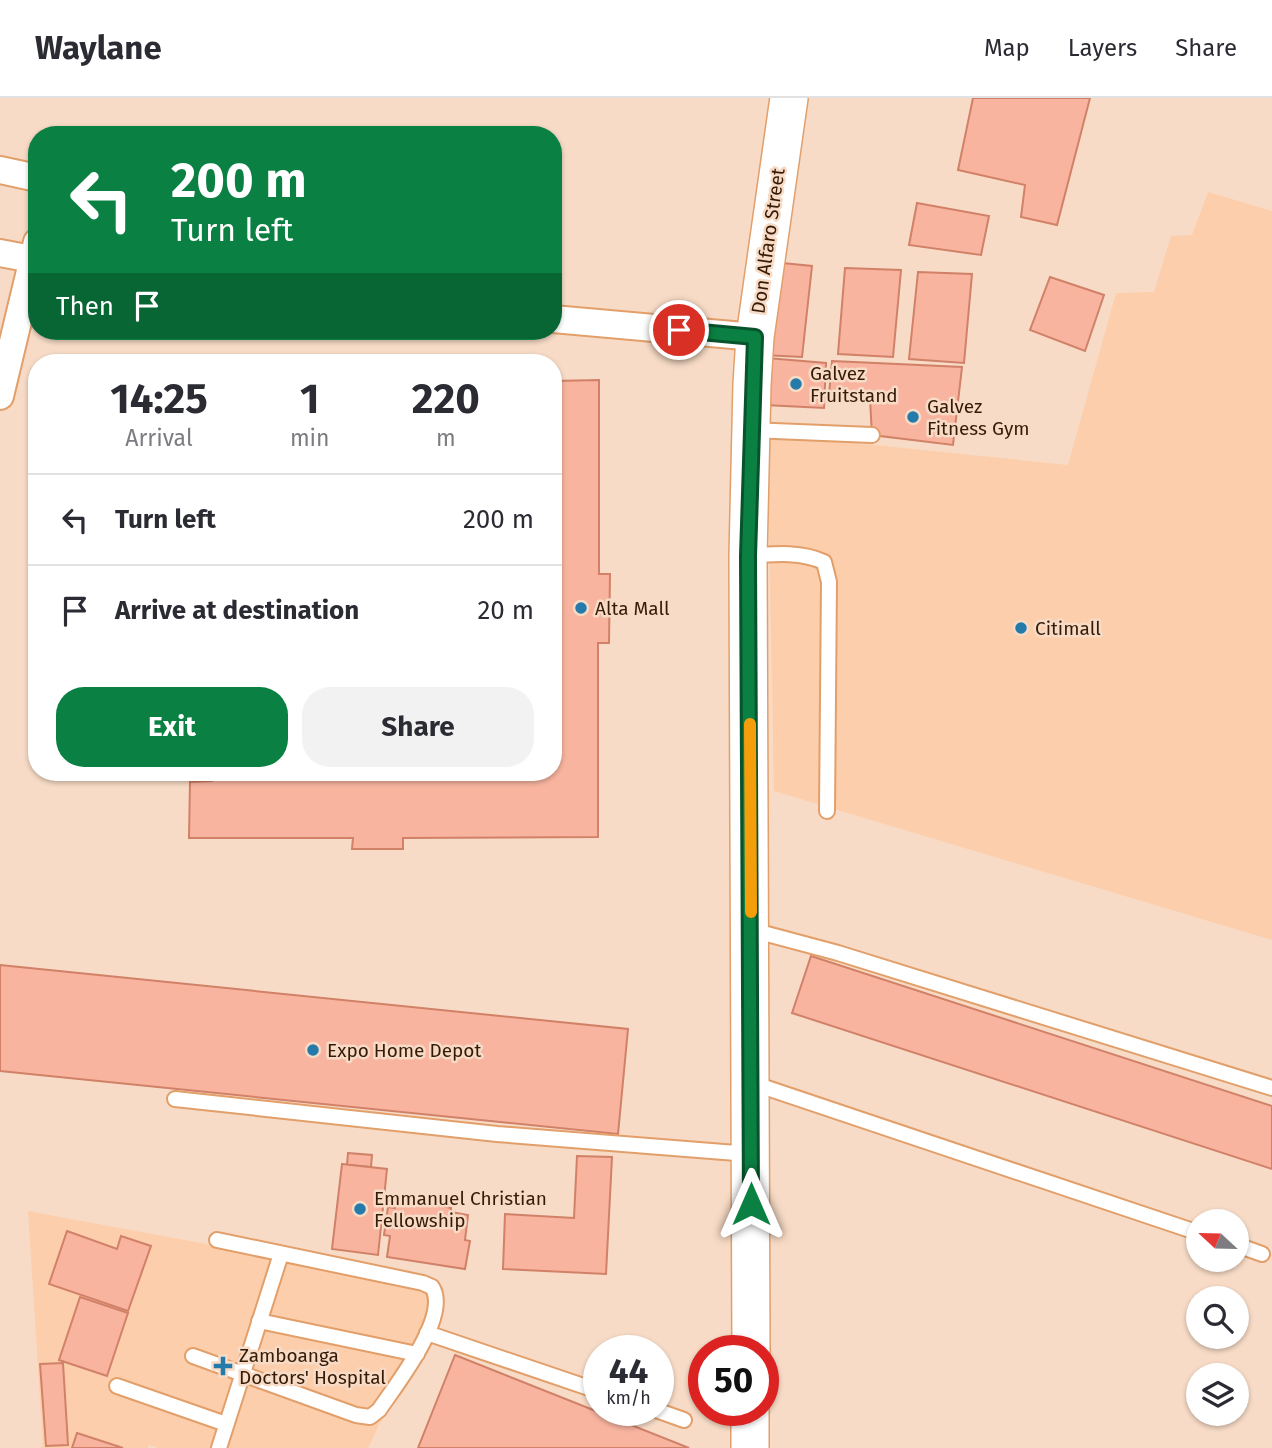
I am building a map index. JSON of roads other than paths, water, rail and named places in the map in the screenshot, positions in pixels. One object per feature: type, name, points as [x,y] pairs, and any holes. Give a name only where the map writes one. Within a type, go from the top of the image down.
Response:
[{"type":"main road","name":"Don Alfaro Street","points":[[751,1335],[748,556],[751,430],[755,337],[789,98]]},
{"type":"main road","points":[[750,1426],[750,1448]]},
{"type":"street","points":[[0,170],[28,176]]},
{"type":"street","points":[[0,253],[28,254]]},
{"type":"street","points":[[0,396],[28,282]]},
{"type":"street","points":[[562,320],[755,337]]},
{"type":"lane","points":[[751,430],[872,435]]},
{"type":"lane","points":[[748,556],[810,556],[824,562],[829,582],[827,811]]},
{"type":"lane","points":[[751,929],[838,953],[1272,1088]]},
{"type":"lane","points":[[751,1082],[1186,1229]]},
{"type":"lane","points":[[175,1099],[497,1134],[751,1154]]},
{"type":"lane","points":[[193,1356],[356,1415],[370,1417],[379,1410],[416,1354],[427,1334],[437,1302],[432,1287],[217,1240]]},
{"type":"lane","points":[[1250,1250],[1262,1254]]},
{"type":"lane","points":[[219,1448],[281,1254]]},
{"type":"lane","points":[[259,1321],[416,1354]]},
{"type":"lane","points":[[427,1334],[583,1386]]},
{"type":"lane","points":[[117,1386],[226,1424]]},
{"type":"lane","points":[[674,1416],[684,1420]]},
{"type":"place","name":"Galvez Fruitstand","points":[[796,384]]},
{"type":"place","name":"Galvez Fitness Gym","points":[[913,417]]},
{"type":"place","name":"Alta Mall","points":[[581,608]]},
{"type":"place","name":"Citimall","points":[[1021,628]]},
{"type":"place","name":"Expo Home Depot","points":[[313,1050]]},
{"type":"place","name":"Emmanuel Christian Fellowship","points":[[360,1209]]},
{"type":"place","name":"Zamboanga Doctors' Hospital","points":[[223,1366]]}]
